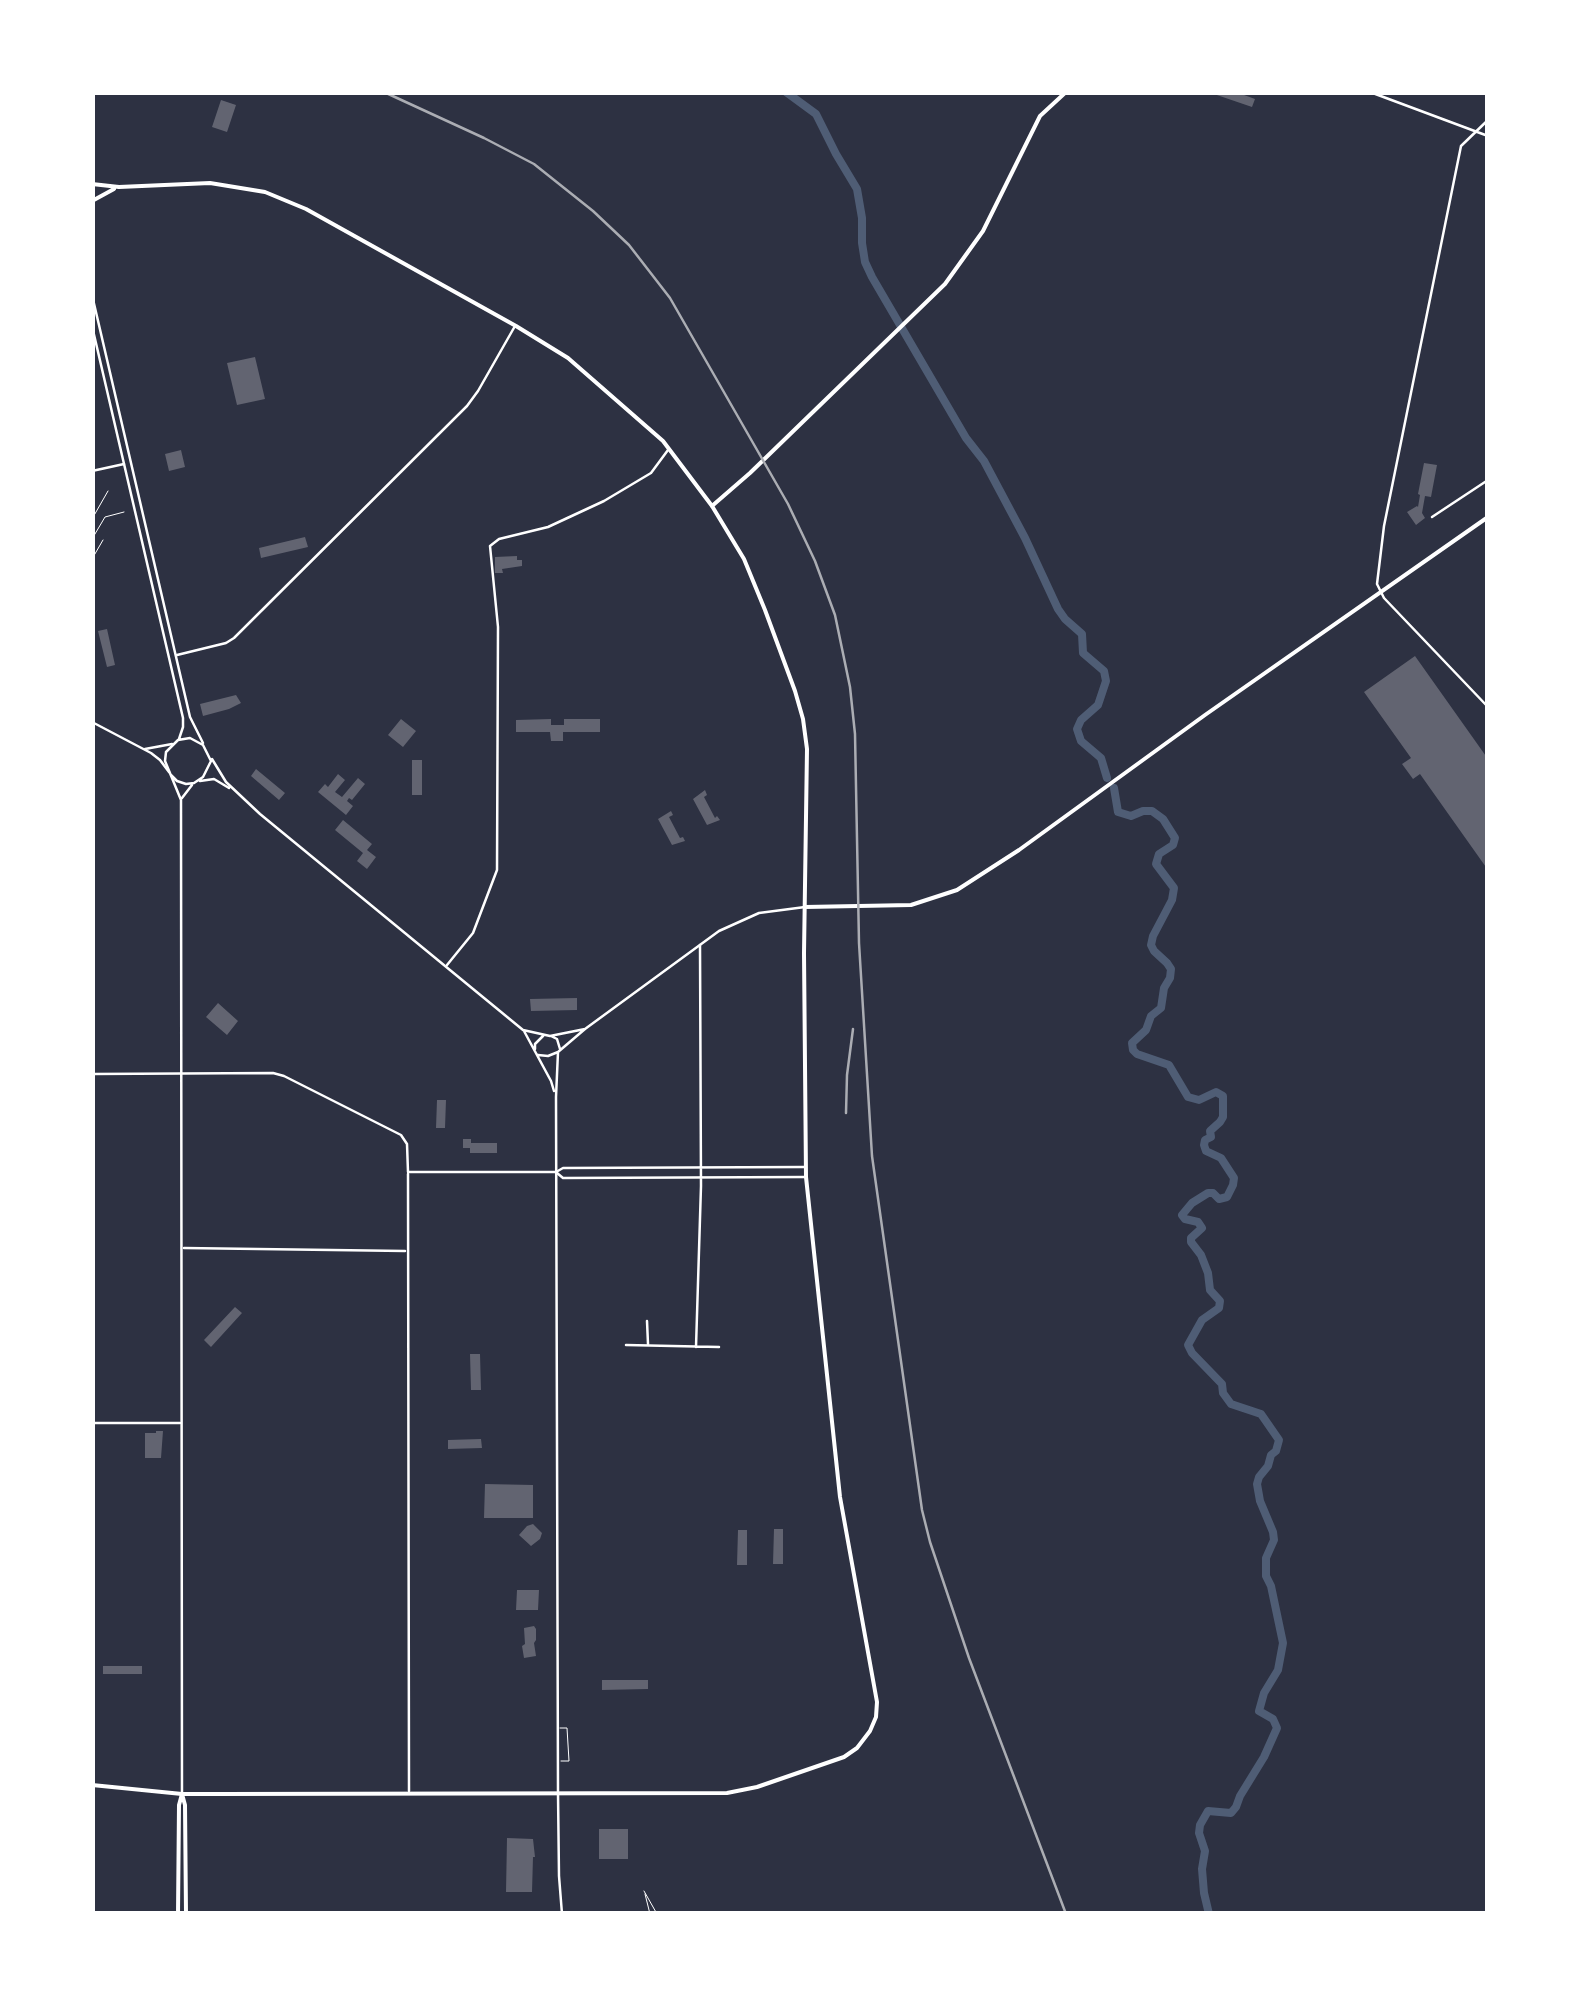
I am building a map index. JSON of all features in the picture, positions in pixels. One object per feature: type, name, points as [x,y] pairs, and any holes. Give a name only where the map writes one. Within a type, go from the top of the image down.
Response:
[{"type":"main road","points":[[712,506],[946,284],[971,251],[994,210],[1032,129],[1049,106],[1066,92]]},
{"type":"main road","points":[[92,184],[119,188],[210,183],[266,192],[306,209],[546,343],[640,418],[670,448],[744,559],[786,665],[802,719],[806,749],[806,1177],[840,1497],[877,1702],[873,1725],[861,1744],[844,1757],[743,1791],[182,1794],[92,1785]]},
{"type":"main road","points":[[92,201],[119,188]]},
{"type":"main road","points":[[805,907],[911,905],[957,890],[1488,517]]},
{"type":"main road","points":[[178,1914],[177,1844],[182,1794]]},
{"type":"main road","points":[[182,1794],[186,1914]]},
{"type":"street","points":[[1370,92],[1488,136]]},
{"type":"street","points":[[1488,120],[1460,146],[1379,551],[1377,584],[1380,593],[1488,706]]},
{"type":"street","points":[[92,296],[190,717],[234,792]]},
{"type":"street","points":[[92,326],[184,727],[165,756],[182,800],[182,1794]]},
{"type":"street","points":[[169,657],[226,644],[234,638],[467,406],[516,326]]},
{"type":"street","points":[[114,416],[120,415]]},
{"type":"street","points":[[446,966],[474,933],[497,870],[498,627],[490,546],[499,539],[548,527],[604,501],[651,473],[670,448]]},
{"type":"street","points":[[92,471],[124,464]]},
{"type":"street","points":[[1432,517],[1488,480]]},
{"type":"street","points":[[92,519],[108,491]]},
{"type":"street","points":[[92,539],[104,518],[124,512]]},
{"type":"street","points":[[92,559],[103,540]]},
{"type":"street","points":[[163,630],[169,628]]},
{"type":"street","points":[[92,722],[160,760],[181,784],[214,779],[234,792],[523,1030],[552,1081],[556,1097]]},
{"type":"street","points":[[178,740],[198,741],[207,751],[210,766],[182,800]]},
{"type":"street","points":[[144,749],[173,744]]},
{"type":"street","points":[[536,1052],[548,1056],[559,1051],[719,931],[749,916],[805,907]]},
{"type":"street","points":[[696,1347],[701,1178],[700,944]]},
{"type":"street","points":[[523,1030],[550,1036],[585,1029]]},
{"type":"street","points":[[536,1052],[535,1044],[543,1036]]},
{"type":"street","points":[[550,1036],[557,1039],[559,1051],[558,1792],[562,1914]]},
{"type":"street","points":[[92,1074],[274,1074],[401,1135],[406,1144],[409,1794]]},
{"type":"street","points":[[408,1172],[806,1167]]},
{"type":"street","points":[[556,1172],[563,1178],[806,1177]]},
{"type":"street","points":[[182,1248],[408,1251]]},
{"type":"street","points":[[647,1321],[648,1345]]},
{"type":"street","points":[[626,1344],[718,1346]]},
{"type":"street","points":[[92,1424],[182,1423]]},
{"type":"street","points":[[558,1728],[567,1728],[568,1762],[558,1761]]},
{"type":"path","points":[[650,1914],[644,1891],[657,1914]]},
{"type":"building","points":[[1236,92],[1255,99],[1252,107],[1211,93]]},
{"type":"building","points":[[221,100],[236,105],[227,132],[212,127]]},
{"type":"building","points":[[255,357],[265,399],[237,405],[227,363]]},
{"type":"building","points":[[181,450],[185,467],[169,471],[165,454]]},
{"type":"building","points":[[1424,463],[1437,465],[1431,497],[1425,496],[1425,518],[1416,525],[1407,512],[1418,507]]},
{"type":"building","points":[[305,537],[308,547],[261,558],[259,548]]},
{"type":"building","points":[[517,556],[522,566],[495,573],[495,557]]},
{"type":"building","points":[[107,629],[115,665],[107,667],[98,631]]},
{"type":"building","points":[[1415,656],[1488,759],[1488,870],[1420,774],[1413,779],[1402,764],[1411,758],[1364,692]]},
{"type":"building","points":[[236,695],[241,703],[203,716],[200,704]]},
{"type":"building","points":[[401,719],[416,731],[403,747],[388,735]]},
{"type":"building","points":[[551,719],[551,725],[564,725],[564,719],[600,719],[600,732],[563,732],[563,741],[551,741],[550,732],[516,732],[516,720]]},
{"type":"building","points":[[412,760],[422,760],[422,795],[412,795]]},
{"type":"building","points":[[256,769],[285,793],[279,800],[251,776]]},
{"type":"building","points":[[338,774],[345,780],[335,792],[342,797],[358,778],[365,784],[347,801],[353,806],[346,815],[318,792]]},
{"type":"building","points":[[705,790],[704,797],[720,820],[707,825],[693,799]]},
{"type":"building","points":[[671,811],[673,815],[669,817],[685,841],[672,845],[658,819]]},
{"type":"building","points":[[343,820],[372,844],[367,850],[376,857],[367,869],[357,861],[363,853],[335,830]]},
{"type":"building","points":[[577,998],[577,1010],[531,1011],[530,999]]},
{"type":"building","points":[[218,1003],[238,1021],[227,1035],[206,1017]]},
{"type":"building","points":[[437,1100],[446,1100],[445,1128],[436,1128]]},
{"type":"building","points":[[463,1139],[471,1139],[471,1143],[497,1143],[497,1153],[470,1153],[470,1148],[463,1148]]},
{"type":"building","points":[[235,1307],[242,1313],[211,1347],[204,1340]]},
{"type":"building","points":[[470,1354],[480,1354],[481,1390],[471,1390]]},
{"type":"building","points":[[163,1431],[161,1458],[145,1458],[145,1433]]},
{"type":"building","points":[[481,1439],[482,1448],[448,1449],[448,1440]]},
{"type":"building","points":[[485,1484],[533,1485],[533,1518],[484,1518]]},
{"type":"building","points":[[533,1524],[542,1533],[531,1546],[519,1535]]},
{"type":"building","points":[[774,1529],[783,1529],[783,1564],[773,1564]]},
{"type":"building","points":[[738,1530],[747,1530],[747,1565],[737,1565]]},
{"type":"building","points":[[517,1590],[539,1590],[538,1610],[516,1610]]},
{"type":"building","points":[[534,1626],[536,1656],[524,1658],[524,1628]]},
{"type":"building","points":[[103,1666],[142,1666],[142,1674],[103,1674]]},
{"type":"building","points":[[602,1680],[648,1680],[648,1689],[602,1690]]},
{"type":"building","points":[[599,1829],[628,1829],[628,1859],[599,1859]]},
{"type":"building","points":[[507,1838],[533,1839],[532,1892],[506,1892]]},
{"type":"waterway","points":[[786,92],[816,114],[857,189],[865,262],[872,277],[966,438],[984,461],[1058,609],[1082,634],[1083,653],[1104,671],[1106,681],[1098,705],[1077,729],[1081,741],[1101,758],[1107,778]]},
{"type":"waterway","points":[[1114,788],[1118,812],[1131,816],[1152,811],[1163,819],[1175,838],[1173,845],[1159,854],[1156,864],[1174,888],[1151,945],[1171,969],[1170,978],[1161,1008],[1132,1043],[1133,1050],[1169,1065],[1188,1097],[1199,1100],[1216,1092],[1223,1096],[1223,1117],[1204,1145],[1206,1151],[1221,1158],[1234,1178],[1227,1197],[1219,1199],[1208,1193],[1182,1215],[1202,1228],[1191,1242],[1201,1255],[1210,1290],[1220,1301],[1219,1308],[1202,1320],[1188,1345],[1222,1384],[1231,1404],[1261,1414],[1279,1440],[1257,1484],[1273,1532],[1266,1576],[1283,1643],[1278,1670],[1264,1693],[1259,1711],[1273,1719],[1277,1728],[1236,1807],[1231,1813],[1208,1811],[1200,1825],[1209,1914]]},
{"type":"railway","points":[[384,92],[534,164],[629,245],[670,298],[788,504],[815,561],[835,615],[850,687],[855,734],[859,943],[872,1156],[922,1510],[969,1658],[1066,1914]]},
{"type":"railway","points":[[846,1113],[853,1029]]}]
